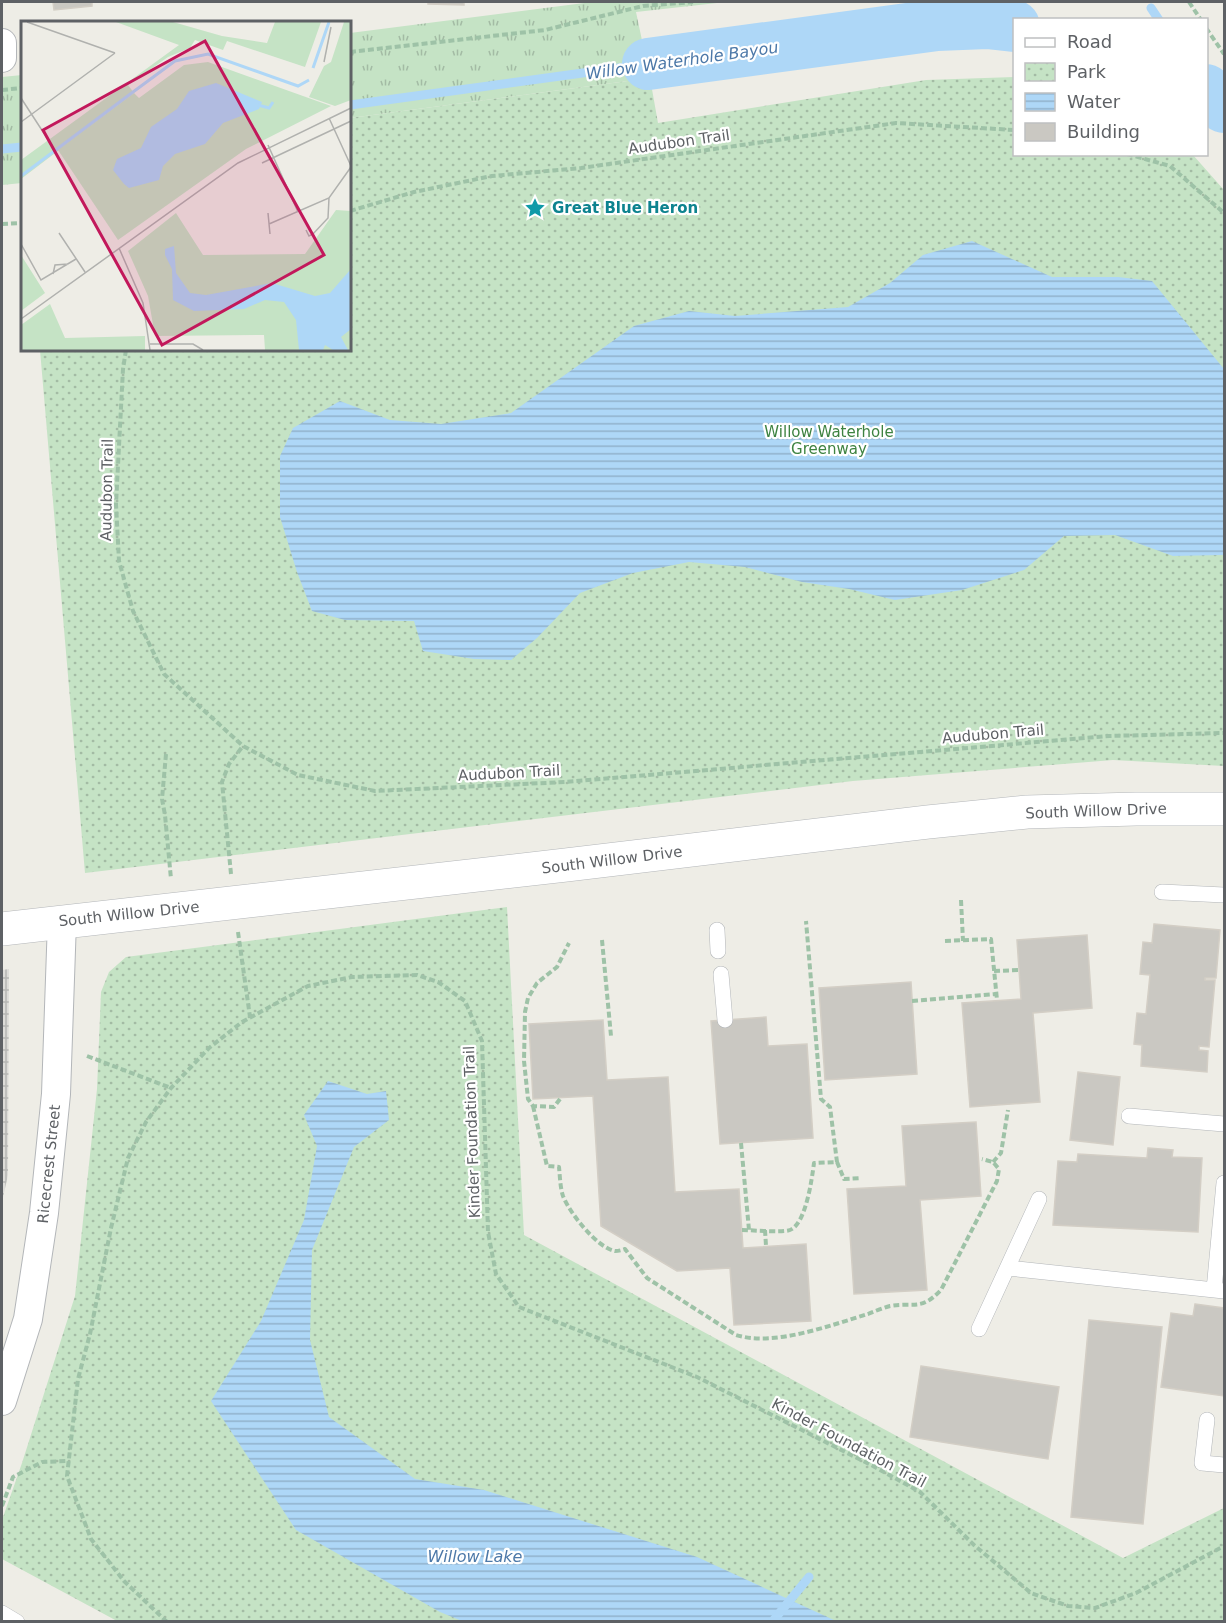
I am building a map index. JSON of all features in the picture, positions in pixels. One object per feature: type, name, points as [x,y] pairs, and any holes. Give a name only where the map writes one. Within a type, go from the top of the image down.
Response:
[{"type":"street","points":[[2,43],[2,58]]},
{"type":"street","name":"South Willow Drive","points":[[2,929],[950,819],[1027,812],[1224,809]]},
{"type":"street","name":"Ricecrest Street","points":[[2,1401],[28,1319],[44,1213],[56,1094],[62,921]]},
{"type":"lane","points":[[1162,892],[1224,895]]},
{"type":"lane","points":[[717,930],[718,951]]},
{"type":"lane","points":[[721,974],[725,1020]]},
{"type":"lane","points":[[1128,1116],[1224,1124]]},
{"type":"lane","points":[[1008,1268],[1220,1291],[1224,1183]]},
{"type":"lane","points":[[979,1329],[1039,1199]]},
{"type":"lane","points":[[1207,1420],[1202,1463],[1224,1465]]},
{"type":"lane","points":[[2,1613],[16,1622]]},
{"type":"path","points":[[351,52],[544,30],[643,6],[693,2]]},
{"type":"path","points":[[1189,2],[1200,18]]},
{"type":"path","points":[[1208,31],[1224,54]]},
{"type":"path","points":[[2,90],[21,88]]},
{"type":"path","name":"Audubon Trail","points":[[351,211],[414,192],[492,176],[581,168],[896,123],[1013,130]]},
{"type":"path","points":[[1133,156],[1170,166],[1217,204],[1224,213]]},
{"type":"path","points":[[2,224],[21,222]]},
{"type":"path","name":"Audubon Trail","points":[[126,351],[116,504],[119,561],[133,611],[164,674],[243,746],[298,775],[375,791],[565,782],[1109,736],[1224,733]]},
{"type":"path","points":[[231,878],[222,782],[229,764],[243,746]]},
{"type":"path","points":[[166,754],[162,799],[174,909]]},
{"type":"path","points":[[961,900],[963,941]]},
{"type":"path","points":[[806,921],[821,1099],[830,1107],[837,1162],[844,1179],[861,1179]]},
{"type":"path","points":[[945,941],[991,939],[997,1000]]},
{"type":"path","points":[[602,940],[611,1036]]},
{"type":"path","points":[[240,941],[250,1017]]},
{"type":"path","points":[[569,944],[556,967],[537,982],[528,998],[525,1012],[524,1060],[528,1099],[532,1106],[547,1166],[559,1167],[564,1196],[576,1217],[592,1237],[603,1246],[615,1251],[625,1250],[647,1278],[736,1335],[750,1339],[804,1333],[891,1306],[907,1306],[930,1301],[941,1290],[997,1181],[999,1169],[993,1162],[981,1159]]},
{"type":"path","points":[[994,971],[1019,970]]},
{"type":"path","name":"Kinder Foundation Trail","points":[[167,1622],[124,1581],[92,1539],[68,1476],[78,1379],[128,1158],[146,1122],[171,1088],[209,1048],[250,1017],[308,986],[352,977],[417,975],[438,982],[465,1001],[482,1041],[488,1232],[496,1274],[519,1307],[697,1377],[920,1492],[974,1545],[1030,1593],[1068,1606],[1095,1608],[1136,1593],[1224,1546]]},
{"type":"path","points":[[912,1001],[997,994]]},
{"type":"path","points":[[58,1045],[171,1088]]},
{"type":"path","points":[[532,1106],[554,1107],[560,1099]]},
{"type":"path","points":[[993,1162],[1001,1153],[1008,1110]]},
{"type":"path","points":[[741,1143],[749,1230]]},
{"type":"path","points":[[742,1230],[790,1230],[797,1224],[805,1208],[814,1163],[837,1162]]},
{"type":"path","points":[[765,1230],[766,1246]]},
{"type":"path","points":[[2,1506],[13,1477],[42,1462],[68,1461]]},
{"type":"shaded area","points":[[9,969],[8,1175],[2,1202],[2,970]]},
{"type":"green space","points":[[592,2],[726,2],[636,12],[650,78],[351,118],[351,33]]},
{"type":"green space","points":[[21,75],[21,183],[2,185],[2,77]]},
{"type":"green space","name":"Willow Waterhole Greenway","points":[[1013,77],[1013,156],[1194,156],[1224,190],[1224,766],[1113,760],[853,781],[85,873],[40,351],[351,351],[351,118],[650,78],[658,123],[926,80]]},
{"type":"green space","points":[[507,907],[524,1235],[1123,1558],[1224,1508],[1224,1621],[117,1621],[2,1559],[2,1520],[75,1296],[97,1089],[101,992],[109,972],[126,957]]},
{"type":"water","points":[[972,241],[1052,277],[1118,277],[1152,281],[1224,369],[1224,555],[1173,556],[1115,535],[1064,536],[1024,570],[962,590],[895,600],[849,589],[802,582],[745,567],[689,562],[633,573],[580,593],[537,638],[511,660],[474,659],[423,651],[414,621],[345,620],[312,611],[280,517],[280,456],[293,428],[340,401],[390,420],[441,424],[511,413],[634,326],[689,311],[735,316],[848,307],[890,283],[923,255]]},
{"type":"water","name":"Willow Lake","points":[[328,1081],[367,1094],[386,1091],[389,1120],[354,1147],[312,1250],[310,1340],[329,1417],[415,1479],[484,1490],[697,1557],[836,1621],[462,1621],[440,1612],[296,1530],[211,1401],[261,1321],[304,1220],[317,1146],[304,1115]]},
{"type":"building","points":[[53,2],[92,2],[92,6],[54,10]]},
{"type":"building","points":[[428,2],[464,2],[464,5],[428,4]]},
{"type":"building","points":[[1154,924],[1220,930],[1216,978],[1205,978],[1205,980],[1215,980],[1209,1047],[1199,1046],[1199,1050],[1208,1051],[1207,1072],[1141,1066],[1142,1045],[1134,1044],[1137,1013],[1146,1014],[1150,975],[1140,974],[1143,942],[1152,943]]},
{"type":"building","points":[[1087,935],[1092,1008],[1033,1013],[1040,1102],[970,1107],[962,1003],[1021,999],[1017,940]]},
{"type":"building","points":[[911,982],[917,1074],[825,1080],[819,988]]},
{"type":"building","points":[[766,1017],[768,1046],[807,1044],[813,1138],[720,1144],[711,1021]]},
{"type":"building","points":[[603,1020],[607,1080],[668,1077],[675,1192],[739,1189],[743,1248],[806,1244],[811,1321],[734,1325],[730,1268],[677,1271],[601,1226],[593,1096],[533,1099],[529,1024]]},
{"type":"building","points":[[1078,1072],[1120,1077],[1113,1145],[1070,1140]]},
{"type":"building","points":[[976,1122],[981,1196],[920,1200],[927,1290],[854,1294],[847,1189],[906,1186],[902,1126]]},
{"type":"building","points":[[1148,1148],[1173,1150],[1172,1157],[1202,1158],[1198,1232],[1053,1225],[1058,1161],[1077,1162],[1078,1154],[1147,1158]]},
{"type":"building","points":[[1195,1304],[1224,1308],[1224,1396],[1161,1387],[1171,1313],[1193,1316]]},
{"type":"building","points":[[1089,1320],[1162,1327],[1143,1524],[1071,1517]]},
{"type":"building","points":[[921,1366],[1059,1387],[1048,1459],[910,1437]]},
{"type":"waterway","points":[[1151,8],[1158,18]]},
{"type":"waterway","name":"Willow Waterhole Bayou","points":[[648,64],[937,25],[987,23],[1013,26]]},
{"type":"waterway","name":"Willow Waterhole Bayou","points":[[351,105],[648,64]]},
{"type":"waterway","name":"Willow Waterhole Bayou","points":[[1208,92],[1224,107]]},
{"type":"waterway","name":"Willow Waterhole Bayou","points":[[2,149],[21,147]]},
{"type":"waterway","points":[[772,1622],[809,1577]]},
{"type":"place","name":"Great Blue Heron","points":[[535,208]]}]
